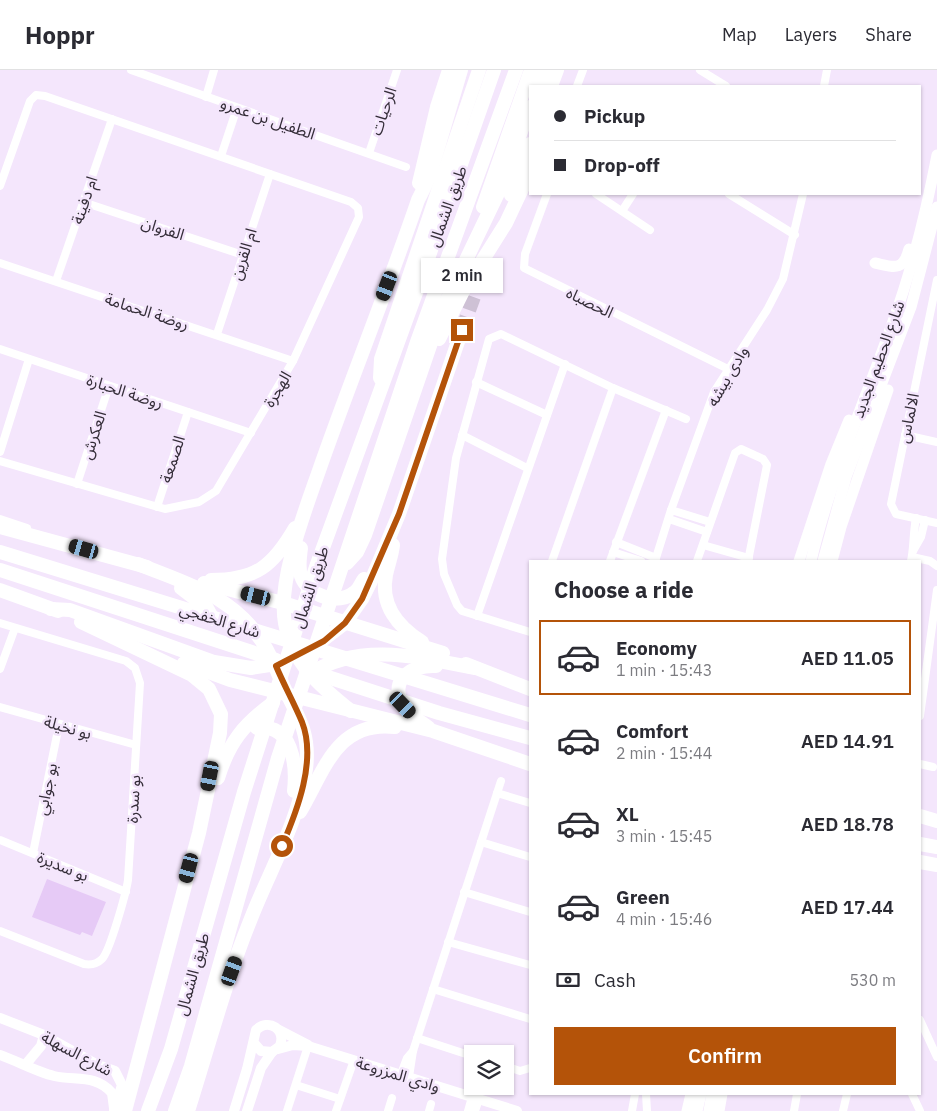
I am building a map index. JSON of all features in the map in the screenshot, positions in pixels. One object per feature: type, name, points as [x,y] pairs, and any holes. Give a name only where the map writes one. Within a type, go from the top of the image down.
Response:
[{"type":"highway","points":[[418,200],[424,159],[449,70]]},
{"type":"highway","points":[[351,711],[310,674],[297,656],[285,624],[283,603],[286,578],[310,498],[418,200],[429,178],[461,70]]},
{"type":"highway","points":[[472,92],[474,70]]},
{"type":"highway","points":[[380,390],[381,359],[479,70]]},
{"type":"highway","name":"طريق الشمال","points":[[148,1111],[171,1049],[258,749],[316,567],[451,196],[494,70]]},
{"type":"highway","name":"طريق الشمال","points":[[175,1111],[191,1066],[278,758],[418,342],[516,70]]},
{"type":"highway","points":[[478,221],[531,70]]},
{"type":"highway","points":[[537,85],[543,70]]},
{"type":"highway","points":[[552,85],[558,70]]},
{"type":"highway","points":[[562,85],[567,70]]},
{"type":"highway","points":[[341,571],[357,552],[365,535],[443,308],[500,189],[529,110]]},
{"type":"highway","points":[[504,212],[529,147]]},
{"type":"highway","points":[[429,351],[442,334],[462,293],[506,223],[529,174]]},
{"type":"highway","points":[[51,609],[70,610],[214,662],[232,666],[276,666],[324,641],[345,623],[362,599],[393,529],[462,330]]},
{"type":"highway","points":[[447,340],[450,363]]},
{"type":"highway","points":[[310,498],[299,567],[305,583],[324,597],[338,598],[355,592],[381,544],[393,529]]},
{"type":"highway","points":[[192,580],[240,578],[262,569],[281,551],[310,498]]},
{"type":"highway","points":[[0,527],[283,603],[443,653]]},
{"type":"highway","points":[[393,529],[392,551],[385,586],[388,606],[397,622],[408,633],[443,653],[474,668],[529,689]]},
{"type":"highway","points":[[66,544],[120,568],[182,589],[207,608],[213,616],[214,627],[210,636],[197,644],[150,638]]},
{"type":"highway","name":"شارع الخفجي","points":[[0,552],[529,715]]},
{"type":"highway","points":[[138,564],[215,595],[227,603],[256,632],[276,666],[303,724],[306,749],[304,779],[290,829],[250,921],[220,1006],[188,1111]]},
{"type":"highway","name":"شارع الخفجي","points":[[0,570],[439,713],[529,738]]},
{"type":"highway","points":[[0,590],[230,680],[433,731],[529,764]]},
{"type":"highway","points":[[51,609],[182,669],[201,682],[215,699],[220,714],[220,733],[199,833],[125,1111]]},
{"type":"highway","points":[[199,833],[227,752],[245,725],[310,674],[345,658],[378,654],[406,655],[474,668]]},
{"type":"highway","points":[[433,731],[403,705],[399,696],[399,686],[404,676],[411,669],[421,666],[474,668]]},
{"type":"highway","points":[[290,829],[306,803],[328,759],[346,740],[363,730],[379,727],[433,731]]},
{"type":"highway","points":[[227,752],[243,735],[258,728],[274,730],[287,740],[291,750],[295,774],[290,829]]},
{"type":"highway","points":[[921,807],[937,812]]},
{"type":"highway","points":[[921,816],[937,821]]},
{"type":"highway","points":[[921,823],[937,827]]},
{"type":"highway","points":[[921,844],[937,847]]},
{"type":"highway","points":[[921,862],[937,864]]},
{"type":"main road","name":"شارع الحطيم الجديد","points":[[811,560],[820,521],[900,302],[930,192],[937,155]]},
{"type":"main road","points":[[875,263],[897,266],[904,263],[920,209],[930,192]]},
{"type":"main road","name":"شارع الحطيم الجديد","points":[[823,560],[846,477],[904,328],[917,288],[937,207]]},
{"type":"main road","points":[[832,560],[841,527],[900,350],[904,328]]},
{"type":"main road","points":[[799,560],[844,431],[865,395]]},
{"type":"main road","points":[[687,1111],[691,1095]]},
{"type":"main road","points":[[697,1111],[701,1095]]},
{"type":"main road","points":[[709,1111],[712,1095]]},
{"type":"main road","points":[[718,1111],[722,1095]]},
{"type":"street","name":"الطفيل بن عمرو","points":[[131,70],[406,167]]},
{"type":"street","points":[[206,97],[214,70]]},
{"type":"street","name":"الرحيات","points":[[369,153],[397,70]]},
{"type":"street","points":[[578,85],[583,70]]},
{"type":"street","points":[[700,70],[724,85]]},
{"type":"street","points":[[824,85],[827,70]]},
{"type":"street","name":"الهجرة","points":[[0,183],[30,101],[36,95],[45,96],[351,202],[358,208],[359,217],[293,361],[216,491],[199,502],[165,509],[0,461]]},
{"type":"street","points":[[221,156],[238,108]]},
{"type":"street","name":"ام دفينة","points":[[56,281],[112,119]]},
{"type":"street","name":"ام القرين","points":[[217,334],[270,174]]},
{"type":"street","name":"الحصباه","points":[[547,195],[526,254],[524,268],[728,369]]},
{"type":"street","points":[[598,195],[650,230]]},
{"type":"street","points":[[622,211],[632,195]]},
{"type":"street","points":[[731,195],[795,235]]},
{"type":"street","name":"وادى بيشه","points":[[656,560],[671,510],[709,404],[728,369],[776,295],[788,262],[803,195]]},
{"type":"street","name":"الفروان","points":[[83,202],[243,255]]},
{"type":"street","name":"روضة الحمامة","points":[[0,263],[293,361]]},
{"type":"street","name":"الالماس","points":[[937,280],[891,508],[896,514],[937,523]]},
{"type":"street","points":[[529,629],[462,611],[457,605],[442,564],[452,479],[488,341],[496,334],[501,334],[613,388],[686,418]]},
{"type":"street","name":"روضة الحبارة","points":[[0,349],[251,433]]},
{"type":"street","points":[[0,452],[29,359]]},
{"type":"street","points":[[477,616],[527,468],[565,364]]},
{"type":"street","points":[[476,382],[547,415]]},
{"type":"street","name":"العكرش","points":[[77,484],[109,386]]},
{"type":"street","points":[[552,560],[613,388]]},
{"type":"street","points":[[610,560],[666,410]]},
{"type":"street","name":"الصمعة","points":[[156,507],[188,412]]},
{"type":"street","points":[[462,435],[527,468]]},
{"type":"street","points":[[905,435],[937,442]]},
{"type":"street","points":[[697,560],[735,453],[743,450],[763,459],[767,468],[749,560],[703,545]]},
{"type":"street","points":[[671,510],[710,522]]},
{"type":"street","points":[[669,518],[707,532]]},
{"type":"street","points":[[912,556],[912,541],[916,518]]},
{"type":"street","points":[[0,519],[66,544]]},
{"type":"street","points":[[912,556],[921,538],[925,520]]},
{"type":"street","points":[[616,542],[656,560]]},
{"type":"street","points":[[613,552],[638,560]]},
{"type":"street","points":[[912,556],[930,561],[937,566]]},
{"type":"street","points":[[921,709],[937,590]]},
{"type":"street","name":"بو سدرة","points":[[0,623],[131,664],[138,673],[140,682],[126,892],[105,954],[102,959],[89,965],[0,931]]},
{"type":"street","points":[[0,669],[15,628]]},
{"type":"street","name":"بو نخيلة","points":[[0,707],[136,745]]},
{"type":"street","name":"بو جوابي","points":[[33,853],[59,725]]},
{"type":"street","points":[[921,764],[933,767]]},
{"type":"street","points":[[405,1075],[407,1058],[413,1051],[501,781]]},
{"type":"street","points":[[497,793],[529,803]]},
{"type":"street","name":"بو سديرة","points":[[0,840],[126,892]]},
{"type":"street","points":[[481,842],[529,857]]},
{"type":"street","points":[[464,892],[529,912]]},
{"type":"street","points":[[448,942],[529,965]]},
{"type":"street","points":[[433,989],[529,1019]]},
{"type":"street","name":"شارع السهلة","points":[[0,1018],[44,1035],[98,1065],[110,1068],[119,1075],[122,1091],[114,1111]]},
{"type":"street","points":[[921,1022],[937,1057]]},
{"type":"street","points":[[234,1111],[254,1043],[255,1033],[261,1026],[270,1025],[279,1030],[282,1039],[262,1068],[247,1111]]},
{"type":"street","name":"وادي المزروعة","points":[[279,1030],[308,1046],[517,1111]]},
{"type":"street","points":[[26,1064],[41,1046],[44,1035]]},
{"type":"street","points":[[417,1038],[464,1053]]},
{"type":"street","points":[[254,1043],[261,1051],[275,1051]]},
{"type":"street","points":[[287,1111],[308,1046]]},
{"type":"street","name":"وادي المزروعة","points":[[275,1051],[308,1046]]},
{"type":"street","name":"شارع السهلة","points":[[0,1054],[54,1076],[86,1079],[102,1084],[112,1092],[114,1111]]},
{"type":"street","points":[[336,1111],[354,1060]]},
{"type":"street","points":[[514,1069],[520,1071],[529,1068]]},
{"type":"street","points":[[296,1085],[340,1099]]},
{"type":"street","points":[[632,1111],[636,1095]]},
{"type":"street","points":[[646,1095],[647,1111]]},
{"type":"street","points":[[794,1111],[797,1095]]},
{"type":"street","points":[[843,1111],[847,1095]]},
{"type":"street","points":[[912,1095],[920,1111]]},
{"type":"street","points":[[388,1111],[392,1098]]},
{"type":"street","points":[[468,1111],[475,1098]]},
{"type":"street","points":[[474,1111],[475,1098]]},
{"type":"shaded area","points":[[47,879],[106,902],[92,936],[82,932],[80,935],[32,917]]},
{"type":"tunnel","points":[[462,330],[489,255]]},
{"type":"route","points":[[282,846],[290,829],[304,779],[306,749],[303,724],[276,666],[324,641],[345,623],[362,599],[399,514],[462,330]]}]
